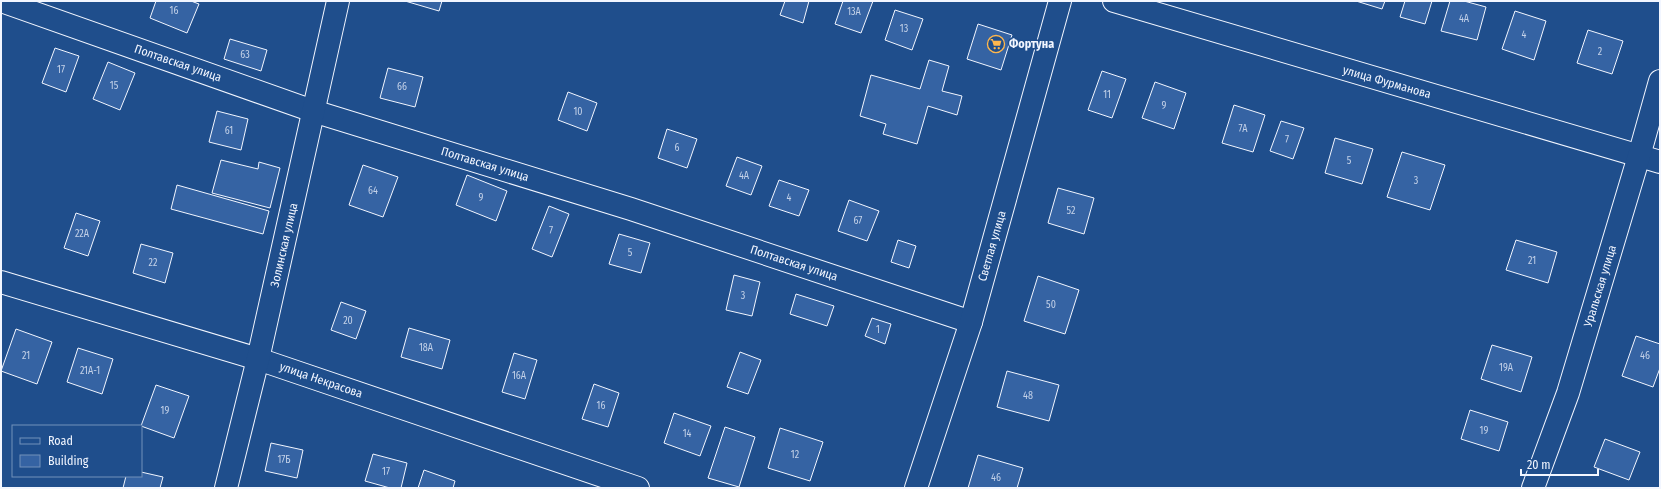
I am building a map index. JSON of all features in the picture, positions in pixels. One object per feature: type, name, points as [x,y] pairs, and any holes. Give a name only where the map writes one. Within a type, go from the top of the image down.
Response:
[{"type":"street","name":"Полтавская улица","points":[[1,1],[313,111],[631,209],[971,322]]},
{"type":"street","name":"Золинская улица","points":[[226,488],[258,359],[338,1]]},
{"type":"street","name":"Светлая улица","points":[[916,488],[971,322],[1060,1]]},
{"type":"street","name":"улица Фурманова","points":[[1114,1],[1660,162]]},
{"type":"street","name":"Уральская улица","points":[[1533,488],[1568,393],[1660,81]]},
{"type":"street","name":"улица Некрасова","points":[[1,282],[258,359],[638,488]]},
{"type":"building","points":[[156,1],[191,1],[199,4],[187,33],[150,18]]},
{"type":"building","points":[[405,1],[442,1],[439,11]]},
{"type":"building","points":[[785,1],[809,1],[803,23],[780,15]]},
{"type":"building","points":[[843,1],[873,1],[861,33],[835,24]]},
{"type":"building","points":[[1356,1],[1385,1],[1382,9]]},
{"type":"building","points":[[1405,1],[1432,1],[1425,24],[1400,17]]},
{"type":"building","points":[[1450,1],[1464,1],[1486,7],[1477,40],[1441,31]]},
{"type":"building","points":[[895,10],[923,19],[912,50],[885,40]]},
{"type":"building","points":[[1515,11],[1546,21],[1534,60],[1502,49]]},
{"type":"building","points":[[978,24],[1012,35],[1001,70],[967,59]]},
{"type":"building","points":[[1588,30],[1623,41],[1612,74],[1577,63]]},
{"type":"building","points":[[230,39],[267,50],[261,71],[224,59]]},
{"type":"building","points":[[55,48],[79,56],[66,92],[42,83]]},
{"type":"building","points":[[929,60],[949,66],[942,91],[962,96],[957,115],[928,106],[917,144],[883,134],[886,124],[860,116],[871,75],[920,89]]},
{"type":"building","points":[[108,62],[135,73],[120,110],[93,99]]},
{"type":"building","points":[[388,68],[423,77],[415,107],[380,98]]},
{"type":"building","points":[[1102,71],[1126,79],[1112,118],[1088,110]]},
{"type":"building","points":[[1155,82],[1186,93],[1174,129],[1142,118]]},
{"type":"building","points":[[568,92],[597,103],[587,131],[558,120]]},
{"type":"building","points":[[1234,105],[1265,115],[1253,152],[1222,143]]},
{"type":"building","points":[[217,111],[248,119],[241,150],[209,142]]},
{"type":"building","points":[[1281,121],[1304,128],[1293,159],[1270,151]]},
{"type":"building","points":[[667,129],[697,139],[687,168],[658,158]]},
{"type":"building","points":[[1335,138],[1373,149],[1362,184],[1325,173]]},
{"type":"building","points":[[1402,152],[1445,165],[1430,210],[1387,197]]},
{"type":"building","points":[[737,157],[762,166],[751,195],[726,186]]},
{"type":"building","points":[[221,160],[258,169],[259,162],[280,168],[270,208],[212,193]]},
{"type":"building","points":[[363,165],[398,177],[383,217],[349,205]]},
{"type":"building","points":[[467,175],[507,191],[496,221],[456,205]]},
{"type":"building","points":[[779,180],[809,190],[799,216],[769,206]]},
{"type":"building","points":[[177,185],[269,211],[263,234],[171,209]]},
{"type":"building","points":[[1058,188],[1094,198],[1084,234],[1048,223]]},
{"type":"building","points":[[849,200],[879,211],[867,241],[838,231]]},
{"type":"building","points":[[549,206],[569,214],[552,257],[532,249]]},
{"type":"building","points":[[76,213],[100,221],[88,256],[64,248]]},
{"type":"building","points":[[619,234],[650,243],[641,273],[609,264]]},
{"type":"building","points":[[898,240],[916,246],[909,268],[891,262]]},
{"type":"building","points":[[1516,240],[1557,252],[1548,283],[1506,270]]},
{"type":"building","points":[[141,244],[173,253],[165,283],[133,273]]},
{"type":"building","points":[[734,275],[760,282],[752,316],[726,310]]},
{"type":"building","points":[[1038,276],[1079,290],[1065,334],[1024,321]]},
{"type":"building","points":[[796,294],[834,306],[827,326],[790,314]]},
{"type":"building","points":[[341,302],[366,311],[356,339],[331,330]]},
{"type":"building","points":[[872,318],[891,324],[885,344],[865,336]]},
{"type":"building","points":[[409,328],[450,340],[442,369],[401,357]]},
{"type":"building","points":[[16,329],[52,342],[37,384],[1,371]]},
{"type":"building","points":[[1636,336],[1660,344],[1660,368],[1653,387],[1622,376]]},
{"type":"building","points":[[1492,345],[1532,357],[1521,392],[1481,379]]},
{"type":"building","points":[[78,348],[113,359],[102,394],[67,382]]},
{"type":"building","points":[[740,352],[761,360],[748,394],[727,387]]},
{"type":"building","points":[[514,353],[537,360],[525,399],[502,392]]},
{"type":"building","points":[[1007,371],[1059,385],[1049,421],[997,407]]},
{"type":"building","points":[[594,384],[619,393],[608,427],[582,419]]},
{"type":"building","points":[[156,385],[189,396],[174,438],[141,425]]},
{"type":"building","points":[[1470,410],[1508,422],[1499,451],[1461,439]]},
{"type":"building","points":[[674,413],[711,426],[700,456],[664,443]]},
{"type":"building","points":[[725,427],[755,437],[739,487],[708,478]]},
{"type":"building","points":[[780,428],[823,442],[810,481],[768,468]]},
{"type":"building","points":[[1605,439],[1640,452],[1629,480],[1594,467]]},
{"type":"building","points":[[271,443],[303,450],[297,478],[265,471]]},
{"type":"building","points":[[373,454],[407,463],[401,488],[390,488],[365,481]]},
{"type":"building","points":[[978,455],[1023,468],[1017,488],[968,488]]},
{"type":"building","points":[[424,470],[455,481],[453,488],[418,488]]},
{"type":"building","points":[[142,472],[163,477],[160,488],[123,488],[126,477],[142,477]]},
{"type":"place","name":"Фортуна","points":[[996,44]]}]
